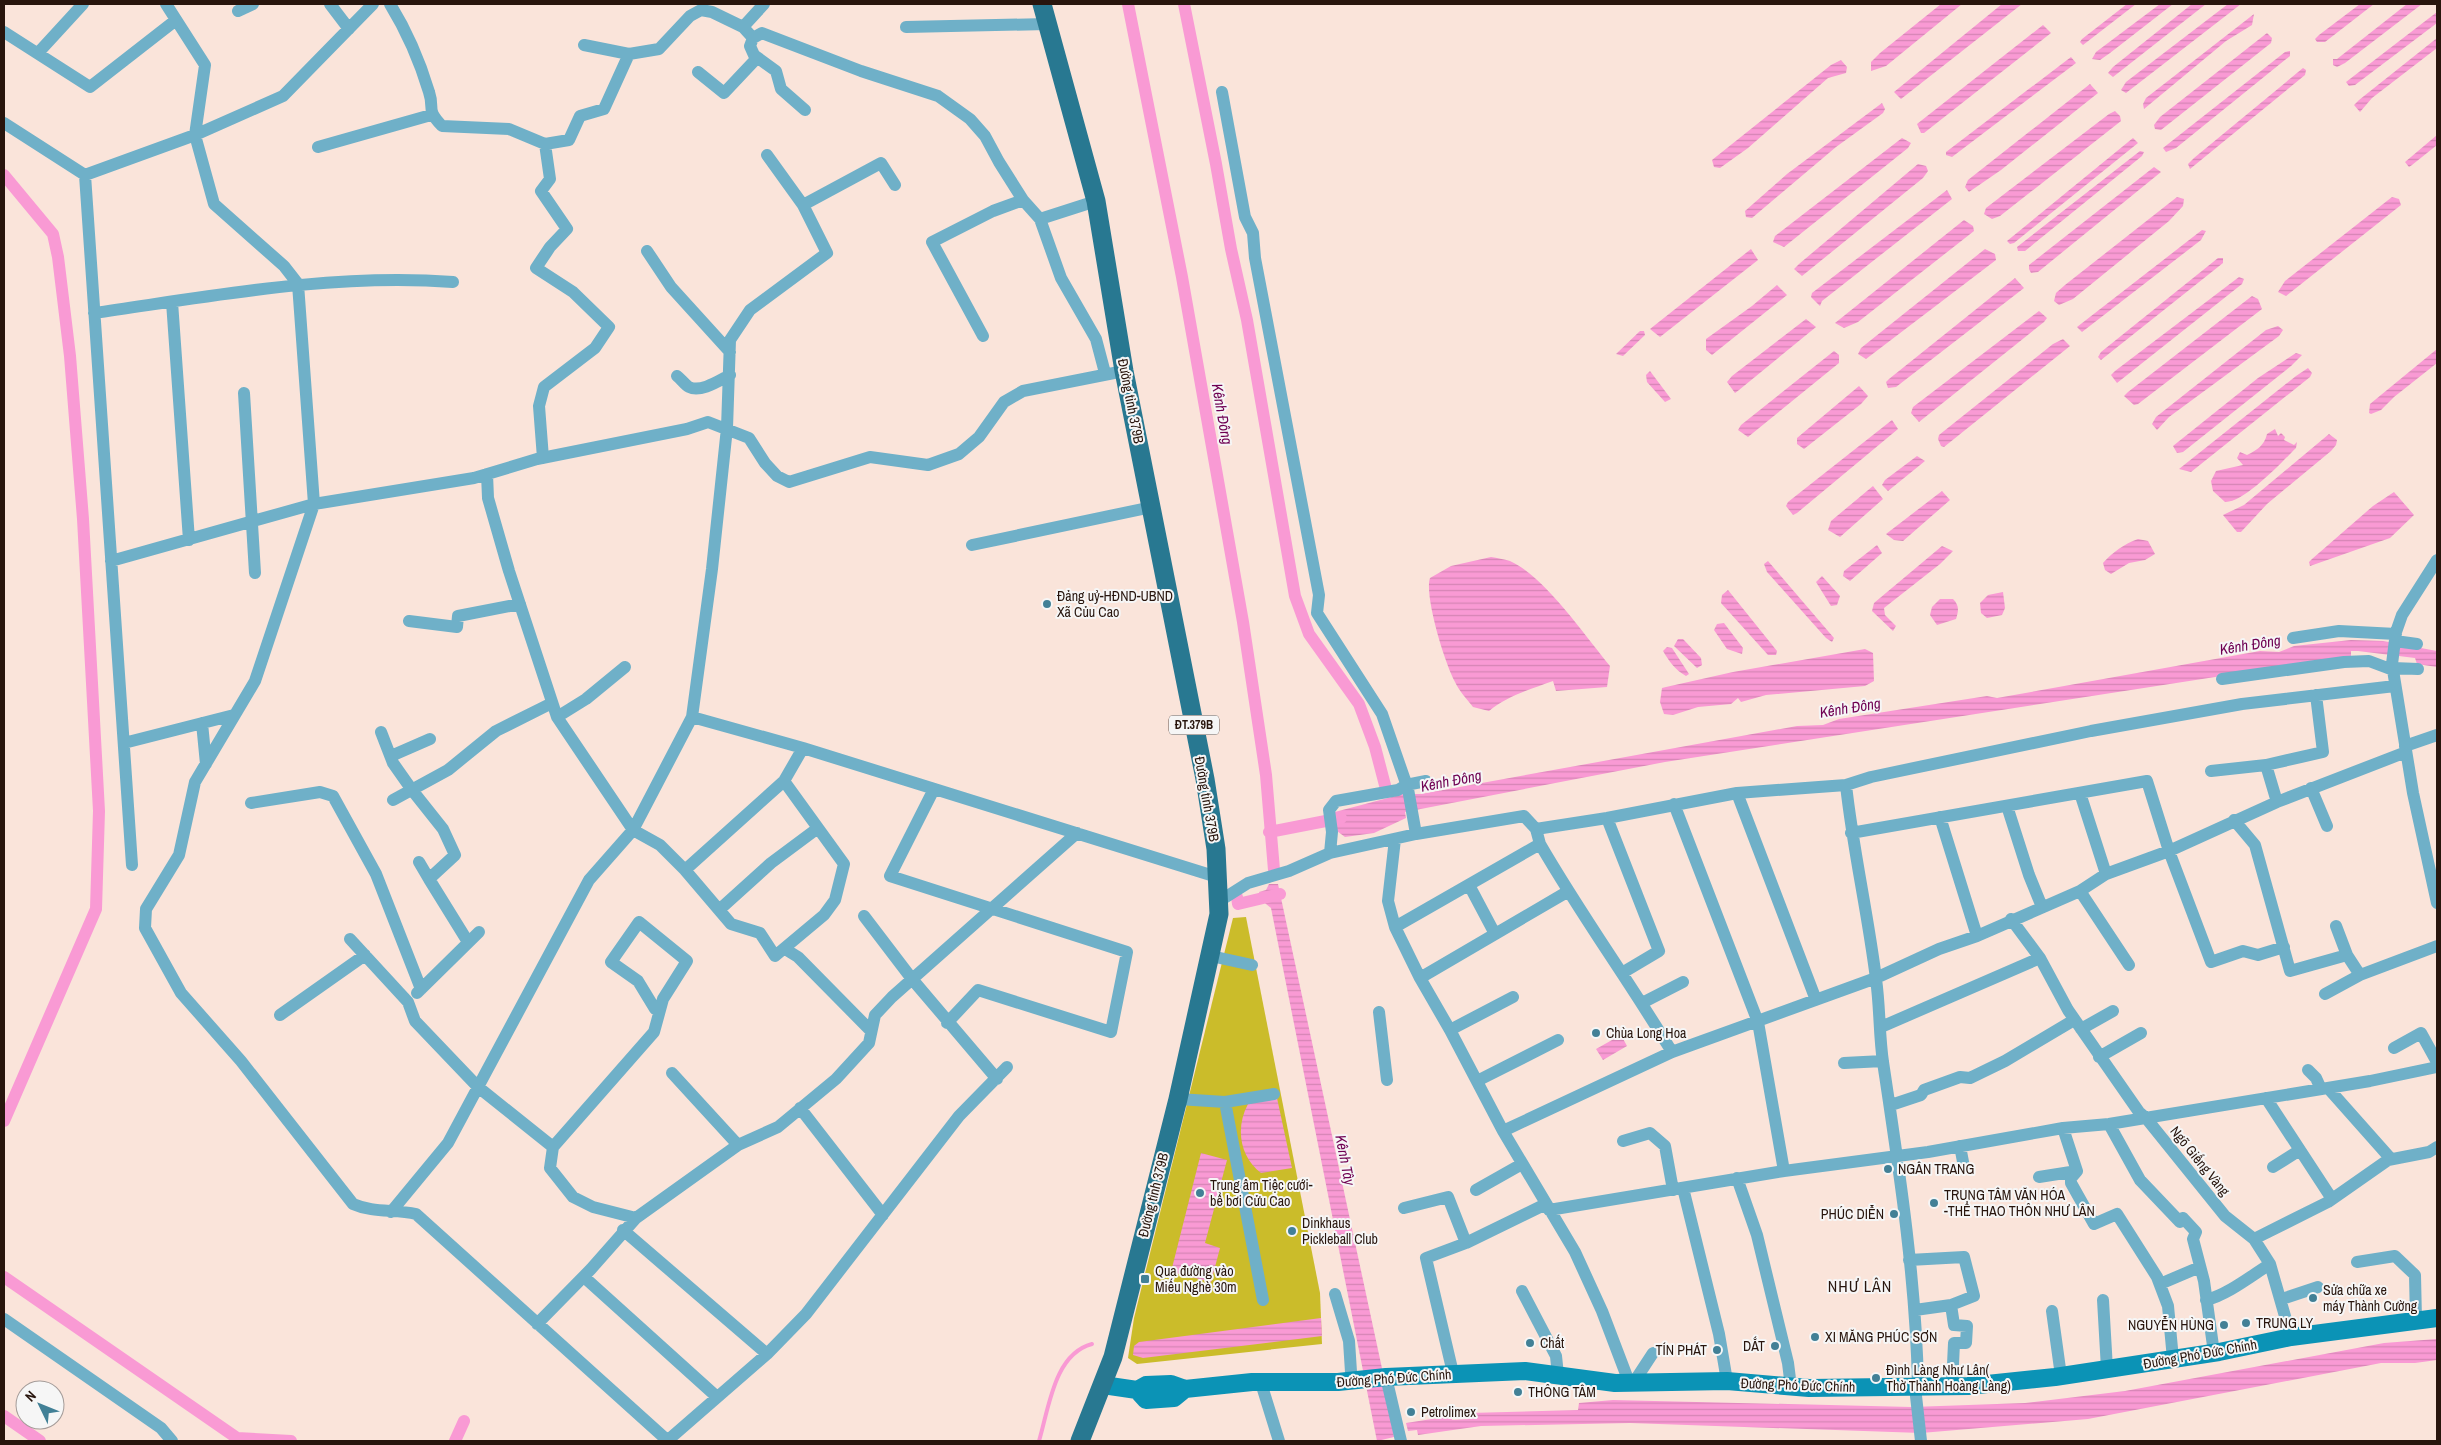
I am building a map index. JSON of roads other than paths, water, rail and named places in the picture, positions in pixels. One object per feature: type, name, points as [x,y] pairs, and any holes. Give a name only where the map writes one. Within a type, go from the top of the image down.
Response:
[{"type":"main road","name":"Đường tỉnh 379B","points":[[1042,4],[1096,200],[1124,371],[1205,779],[1216,850],[1218,902],[1218,926],[1178,1099],[1113,1357],[1103,1386],[1084,1425],[1080,1441]]},
{"type":"main road","name":"Đường Phó Đức Chính","points":[[1103,1386],[1137,1390],[1146,1400],[1174,1398],[1185,1389],[1261,1383],[1338,1382],[1353,1376],[1389,1377],[1525,1371],[1615,1383],[1727,1381],[1791,1387],[1952,1386],[1997,1377],[2061,1376],[2214,1353],[2291,1337],[2437,1318]]},
{"type":"street","points":[[38,53],[83,4]]},
{"type":"street","points":[[166,4],[205,66],[195,135],[214,204],[284,266],[298,284],[314,504],[255,680],[195,782],[179,855],[146,909],[145,928],[181,993],[242,1061],[352,1204],[364,1209],[391,1212],[405,1211],[416,1214],[667,1441],[767,1354],[806,1314],[959,1116],[1007,1068]]},
{"type":"street","points":[[238,12],[253,4]]},
{"type":"street","points":[[330,4],[349,28]]},
{"type":"street","points":[[85,175],[195,135],[283,96],[373,4]]},
{"type":"street","points":[[390,4],[400,20],[430,94],[431,115],[442,126],[509,129],[545,144],[568,140],[580,116],[604,109],[629,54]]},
{"type":"street","points":[[744,27],[764,4]]},
{"type":"street","points":[[584,45],[629,54],[660,49],[690,16],[701,10],[712,12],[744,27],[753,38]]},
{"type":"street","points":[[4,32],[90,87],[176,20]]},
{"type":"street","points":[[906,27],[1047,24]]},
{"type":"street","points":[[805,110],[781,89],[776,71],[757,58],[750,46],[753,38],[762,33],[860,70],[938,96],[970,119],[985,136],[1023,200],[1040,219],[1061,278],[1096,339],[1105,373]]},
{"type":"street","points":[[698,72],[724,94],[757,58]]},
{"type":"street","points":[[1222,92],[1246,217],[1253,233],[1254,258],[1318,595],[1317,613],[1382,714],[1407,787],[1416,834]]},
{"type":"street","points":[[318,147],[431,115]]},
{"type":"street","points":[[4,123],[85,175]]},
{"type":"street","points":[[543,458],[539,406],[544,387],[594,348],[609,327],[573,292],[536,268],[550,247],[567,229],[541,191],[550,179],[545,144]]},
{"type":"street","points":[[391,1212],[448,1143],[588,880],[633,830],[692,717],[712,569],[726,428],[730,375],[730,340],[750,310],[827,253],[803,205],[767,154]]},
{"type":"street","points":[[803,205],[881,163],[895,185]]},
{"type":"street","points":[[85,175],[132,865]]},
{"type":"street","points":[[983,336],[932,242],[993,211],[1023,200]]},
{"type":"street","points":[[1040,219],[1096,200]]},
{"type":"street","points":[[647,251],[671,286],[730,352]]},
{"type":"street","points":[[94,313],[298,284],[406,278],[453,282]]},
{"type":"street","points":[[172,302],[188,540]]},
{"type":"street","points":[[111,561],[314,504],[487,474],[543,458],[678,431],[708,422],[749,438],[777,476],[789,482],[870,457],[928,465],[959,454],[978,437],[1004,402],[1023,391],[1105,373],[1124,371]]},
{"type":"street","points":[[677,376],[689,387],[694,388],[703,387],[730,375]]},
{"type":"street","points":[[244,393],[255,572]]},
{"type":"street","points":[[487,474],[488,498],[557,717],[633,830],[660,845],[685,870],[731,924],[760,933],[775,956],[824,915],[835,900],[844,864],[784,781]]},
{"type":"street","points":[[972,545],[1152,507]]},
{"type":"street","points":[[2437,560],[2402,615],[2395,638],[2393,667],[2413,793],[2437,903]]},
{"type":"street","points":[[409,621],[457,628],[458,616],[520,604]]},
{"type":"street","points":[[2292,638],[2339,631],[2395,638],[2416,644]]},
{"type":"street","points":[[2222,679],[2344,662],[2370,661],[2393,667],[2418,669]]},
{"type":"street","points":[[557,717],[586,699],[625,667]]},
{"type":"street","points":[[1536,829],[1607,818],[1738,793],[1846,785],[1872,777],[2091,731],[2242,704],[2395,686]]},
{"type":"street","points":[[2211,771],[2266,765],[2323,752],[2316,695]]},
{"type":"street","points":[[393,800],[448,770],[496,731],[552,703]]},
{"type":"street","points":[[124,743],[234,715]]},
{"type":"street","points":[[692,717],[803,748],[1217,877]]},
{"type":"street","points":[[202,723],[206,764]]},
{"type":"street","points":[[381,732],[391,756],[412,790],[443,829],[455,855],[429,879]]},
{"type":"street","points":[[1503,1132],[1672,1052],[1876,978],[1939,949],[1977,936],[2011,919],[2080,891],[2106,874],[2169,851],[2234,820],[2437,735]]},
{"type":"street","points":[[391,756],[430,740]]},
{"type":"street","points":[[685,870],[784,781],[803,748]]},
{"type":"street","points":[[2266,765],[2277,802]]},
{"type":"street","points":[[1330,853],[1332,832],[1329,810],[1336,801],[1398,790],[1426,781]]},
{"type":"street","points":[[1851,833],[2147,781],[2169,851],[2211,962],[2243,951],[2258,954],[2284,947]]},
{"type":"street","points":[[1846,785],[1851,833],[1876,978],[1883,1061],[1891,1105],[1915,1310],[1917,1386],[1921,1440]]},
{"type":"street","points":[[2311,788],[2326,826]]},
{"type":"street","points":[[934,789],[890,876],[1127,952],[1111,1032],[978,990],[947,1023]]},
{"type":"street","points":[[251,803],[320,792],[333,796],[376,874],[422,990]]},
{"type":"street","points":[[1738,793],[1816,1000]]},
{"type":"street","points":[[2080,793],[2106,874]]},
{"type":"street","points":[[1674,804],[1758,1022],[1784,1171]]},
{"type":"street","points":[[2008,806],[2029,874],[2042,907]]},
{"type":"street","points":[[1218,902],[1248,883],[1289,871],[1330,853],[1416,834],[1524,816],[1536,829],[1540,844],[1567,892],[1642,1002],[1672,1052]]},
{"type":"street","points":[[1940,816],[1977,936]]},
{"type":"street","points":[[1607,818],[1659,951],[1622,973]]},
{"type":"street","points":[[2234,820],[2255,845],[2290,970],[2347,955]]},
{"type":"street","points":[[719,910],[772,863],[818,828]]},
{"type":"street","points":[[537,1324],[584,1277],[623,1230],[636,1218],[738,1145],[778,1127],[836,1078],[868,1042],[875,1015],[912,979],[1077,833]]},
{"type":"street","points":[[1395,839],[1388,901],[1395,927],[1420,978],[1450,1030],[1503,1132],[1575,1252],[1632,1382]]},
{"type":"street","points":[[1395,927],[1540,844]]},
{"type":"street","points":[[419,862],[468,942]]},
{"type":"street","points":[[1469,885],[1496,934]]},
{"type":"street","points":[[2080,891],[2130,965]]},
{"type":"street","points":[[1420,978],[1567,892]]},
{"type":"street","points":[[864,916],[947,1023],[997,1079]]},
{"type":"street","name":"Ngõ Giếng Vàng","points":[[2011,919],[2040,958],[2074,1020],[2139,1112],[2146,1118],[2226,1216],[2254,1239],[2270,1264],[2282,1299],[2291,1337]]},
{"type":"street","points":[[636,1218],[593,1207],[573,1197],[550,1168],[553,1146],[654,1032],[663,999],[687,961],[639,922],[611,962],[638,981],[655,1009]]},
{"type":"street","points":[[2336,926],[2347,955],[2360,975]]},
{"type":"street","points":[[408,1002],[478,932]]},
{"type":"street","points":[[350,939],[408,1002],[415,1021],[478,1087],[553,1146]]},
{"type":"street","points":[[2326,994],[2360,975],[2437,946]]},
{"type":"street","points":[[785,949],[798,957],[871,1031]]},
{"type":"street","points":[[280,1015],[365,955]]},
{"type":"street","points":[[1211,956],[1252,965]]},
{"type":"street","points":[[1881,1027],[2040,958]]},
{"type":"street","points":[[1642,1002],[1683,982]]},
{"type":"street","points":[[1450,1030],[1513,997]]},
{"type":"street","points":[[1891,1105],[1922,1095],[1924,1090],[1960,1077],[1970,1078],[2005,1061],[2074,1020],[2113,1011]]},
{"type":"street","points":[[1379,1012],[1387,1080]]},
{"type":"street","points":[[2099,1057],[2141,1033]]},
{"type":"street","points":[[2394,1048],[2421,1033],[2437,1062]]},
{"type":"street","points":[[1477,1081],[1558,1040]]},
{"type":"street","points":[[1844,1063],[1883,1061]]},
{"type":"street","points":[[1453,1373],[1426,1258],[1466,1243],[1547,1207],[1897,1156],[2063,1128],[2109,1124],[2325,1089],[2437,1067]]},
{"type":"street","points":[[2308,1070],[2391,1159]]},
{"type":"street","points":[[672,1073],[738,1145]]},
{"type":"street","points":[[1178,1099],[1225,1102],[1274,1094]]},
{"type":"street","points":[[2266,1098],[2332,1198]]},
{"type":"street","points":[[1225,1102],[1263,1300]]},
{"type":"street","points":[[800,1108],[883,1215]]},
{"type":"street","points":[[2109,1124],[2140,1180],[2180,1222],[2183,1218],[2196,1232],[2193,1239],[2200,1267],[2214,1353]]},
{"type":"street","points":[[2063,1128],[2079,1169]]},
{"type":"street","points":[[1623,1141],[1650,1134],[1665,1146],[1719,1334],[1727,1381]]},
{"type":"street","points":[[1960,1146],[1964,1167]]},
{"type":"street","points":[[2254,1239],[2332,1198],[2391,1159],[2429,1152],[2437,1147]]},
{"type":"street","points":[[2273,1167],[2300,1150]]},
{"type":"street","points":[[1476,1190],[1522,1164]]},
{"type":"street","points":[[2039,1177],[2079,1169]]},
{"type":"street","points":[[2079,1169],[2071,1178],[2070,1183],[2094,1224],[2117,1214],[2141,1248],[2160,1284],[2168,1306],[2173,1359]]},
{"type":"street","points":[[1737,1178],[1757,1235],[1788,1363],[1791,1387]]},
{"type":"street","points":[[1404,1208],[1448,1197],[1466,1243]]},
{"type":"street","points":[[623,1230],[767,1354]]},
{"type":"street","points":[[2357,1262],[2395,1256],[2415,1275],[2416,1320]]},
{"type":"street","points":[[1908,1260],[1964,1257],[1974,1296],[1951,1305],[1915,1310]]},
{"type":"street","points":[[2206,1300],[2221,1296],[2232,1287],[2270,1264]]},
{"type":"street","points":[[2160,1284],[2200,1267]]},
{"type":"street","points":[[584,1277],[716,1397]]},
{"type":"street","points":[[2282,1299],[2318,1287]]},
{"type":"street","points":[[1522,1292],[1556,1356],[1558,1375]]},
{"type":"street","points":[[1335,1294],[1349,1341],[1353,1376]]},
{"type":"street","points":[[2103,1300],[2107,1369]]},
{"type":"street","points":[[1951,1305],[1954,1325],[1967,1326],[1966,1343],[1954,1343],[1952,1386]]},
{"type":"street","points":[[2052,1311],[2061,1376]]},
{"type":"street","points":[[4,1319],[161,1428],[172,1441]]},
{"type":"street","points":[[1632,1382],[1653,1353]]},
{"type":"street","points":[[1389,1377],[1401,1441]]},
{"type":"street","points":[[1261,1383],[1279,1441]]},
{"type":"waterway","name":"Kênh Đông","points":[[1128,4],[1182,277],[1243,622],[1266,775],[1274,870]]},
{"type":"waterway","points":[[1184,4],[1231,249],[1247,320],[1295,596],[1309,634],[1359,704],[1375,747],[1386,789]]},
{"type":"waterway","points":[[4,175],[53,234],[58,257],[70,356],[83,519],[99,811],[96,909],[4,1121]]},
{"type":"waterway","name":"Kênh Đông","points":[[1269,832],[1341,818]]},
{"type":"waterway","points":[[1237,897],[1238,904],[1280,894]]},
{"type":"waterway","points":[[4,1277],[237,1438],[291,1441]]},
{"type":"waterway","points":[[1039,1441],[1050,1398],[1061,1370],[1079,1350],[1092,1344]]},
{"type":"waterway","points":[[4,1416],[40,1441]]},
{"type":"waterway","points":[[455,1441],[464,1421]]},
{"type":"place","name":"Đảng uỷ-HĐND-UBND Xã Củu Cao","points":[[1047,604]]},
{"type":"place","name":"Chùa Long Hoa","points":[[1596,1033]]},
{"type":"place","name":"NGÂN TRANG","points":[[1888,1169]]},
{"type":"place","name":"Trung âm Tiệc cưới- bể bơi Cửu Cao","points":[[1200,1193]]},
{"type":"place","name":"TRUNG TÂM VĂN HÓA -THỂ THAO THÔN NHƯ LÂN","points":[[1934,1203]]},
{"type":"place","name":"PHÚC DIỄN","points":[[1894,1214]]},
{"type":"place","name":"Dinkhaus Pickleball Club","points":[[1292,1231]]},
{"type":"place","name":"Qua đường vào Miếu Nghè 30m","points":[[1145,1279]]},
{"type":"place","name":"Sửa chữa xe máy Thành Cường","points":[[2313,1298]]},
{"type":"place","name":"TRUNG LY","points":[[2246,1323]]},
{"type":"place","name":"NGUYỄN HÙNG","points":[[2224,1325]]},
{"type":"place","name":"XI MĂNG PHÚC SƠN","points":[[1815,1337]]},
{"type":"place","name":"Chất","points":[[1530,1343]]},
{"type":"place","name":"DẮT","points":[[1775,1346]]},
{"type":"place","name":"TÍN PHÁT","points":[[1717,1350]]},
{"type":"place","name":"Đình Làng Như Lân( Thờ Thành Hoàng Làng)","points":[[1876,1378]]},
{"type":"place","name":"THÔNG TÂM","points":[[1518,1392]]},
{"type":"place","name":"Petrolimex","points":[[1411,1412]]},
{"type":"district","name":"NHƯ LÂN","points":[[1860,1286]]},
{"type":"water label","name":"Kênh Tây","points":[[1345,1160]]}]
